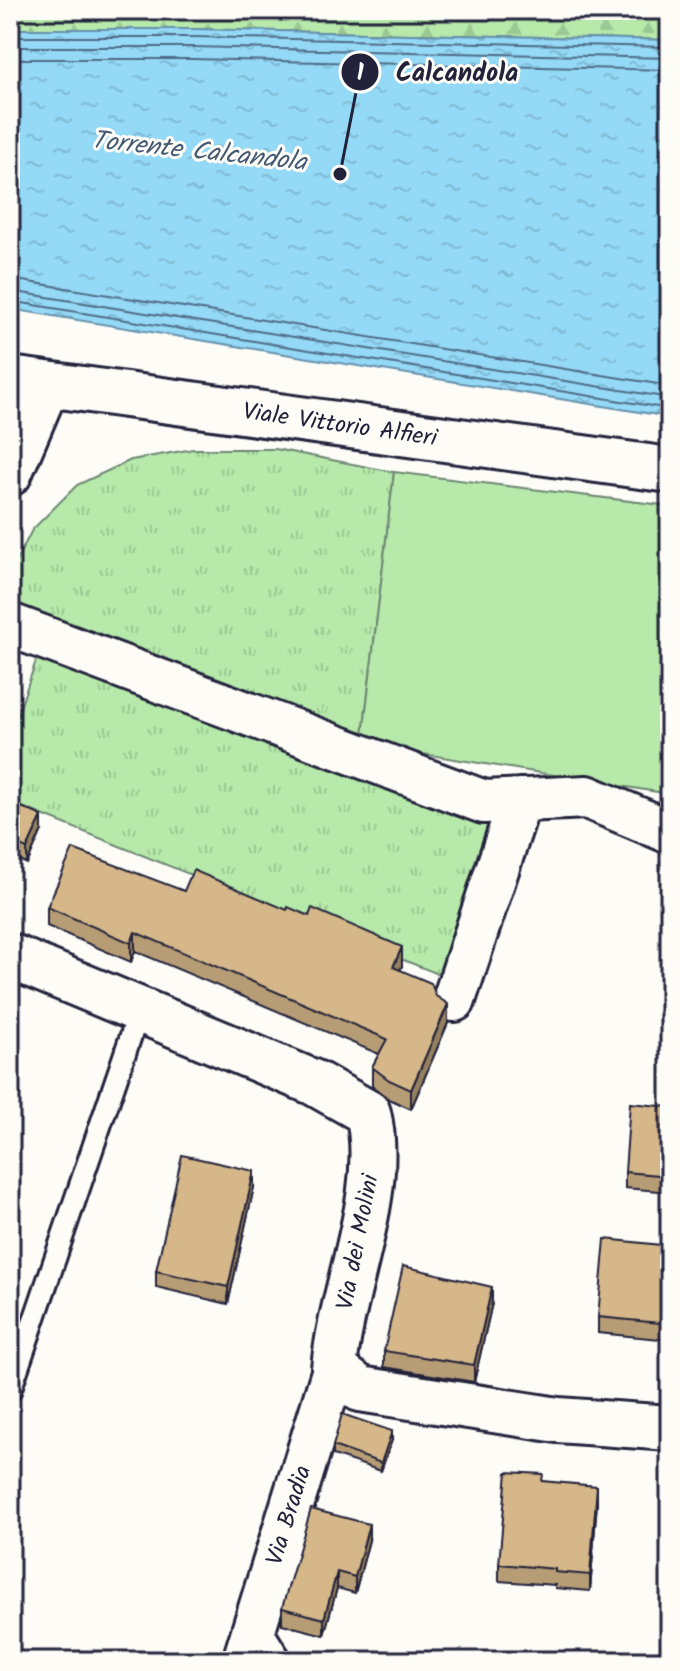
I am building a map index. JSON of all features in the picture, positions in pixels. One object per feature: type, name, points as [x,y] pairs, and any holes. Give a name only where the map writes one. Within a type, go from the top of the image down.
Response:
[{"type":"street","name":"Viale Vittorio Alfieri","points":[[29,382],[670,470]]},
{"type":"street","points":[[10,474],[29,382]]},
{"type":"street","points":[[10,625],[484,802],[587,797],[670,832]]},
{"type":"street","points":[[454,1000],[520,800]]},
{"type":"street","name":"Via dei Molini","points":[[10,956],[315,1083],[368,1113],[373,1161],[369,1196],[336,1340],[334,1369]]},
{"type":"street","points":[[334,1369],[360,1389],[558,1420],[670,1428]]},
{"type":"street","name":"Via Bradia","points":[[244,1661],[334,1369]]},
{"type":"lane","points":[[10,1391],[140,1009]]},
{"type":"lane","points":[[255,1620],[282,1661]]},
{"type":"green space","points":[[10,10],[670,10],[670,40],[194,29],[10,29]]},
{"type":"green space","points":[[193,449],[275,449],[394,472],[362,744],[10,605],[10,573],[32,530],[77,485],[131,460]]},
{"type":"green space","points":[[394,472],[670,506],[670,794],[362,744]]},
{"type":"green space","points":[[40,649],[489,819],[453,980],[10,802],[10,737]]},
{"type":"water","name":"Torrente Calcandola","points":[[10,29],[194,29],[670,40],[670,417],[10,309]]},
{"type":"building","points":[[10,802],[42,816],[27,849],[10,842]]},
{"type":"building","points":[[73,849],[184,891],[193,870],[287,910],[288,907],[309,916],[312,908],[402,947],[393,967],[431,983],[436,996],[448,1004],[411,1090],[389,1080],[372,1067],[387,1039],[135,932],[131,943],[47,907]]},
{"type":"building","points":[[630,1103],[670,1107],[670,1176],[625,1172]]},
{"type":"building","points":[[182,1155],[254,1171],[228,1287],[156,1271]]},
{"type":"building","points":[[605,1239],[670,1246],[670,1324],[598,1317]]},
{"type":"building","points":[[403,1266],[492,1287],[474,1365],[384,1351]]},
{"type":"building","points":[[342,1414],[392,1431],[381,1463],[333,1446]]},
{"type":"building","points":[[507,1472],[543,1474],[542,1481],[597,1486],[590,1575],[499,1564]]},
{"type":"building","points":[[311,1509],[369,1524],[355,1577],[337,1572],[324,1619],[282,1608]]},
{"type":"place","name":"Calcandola","points":[[340,174]]}]
